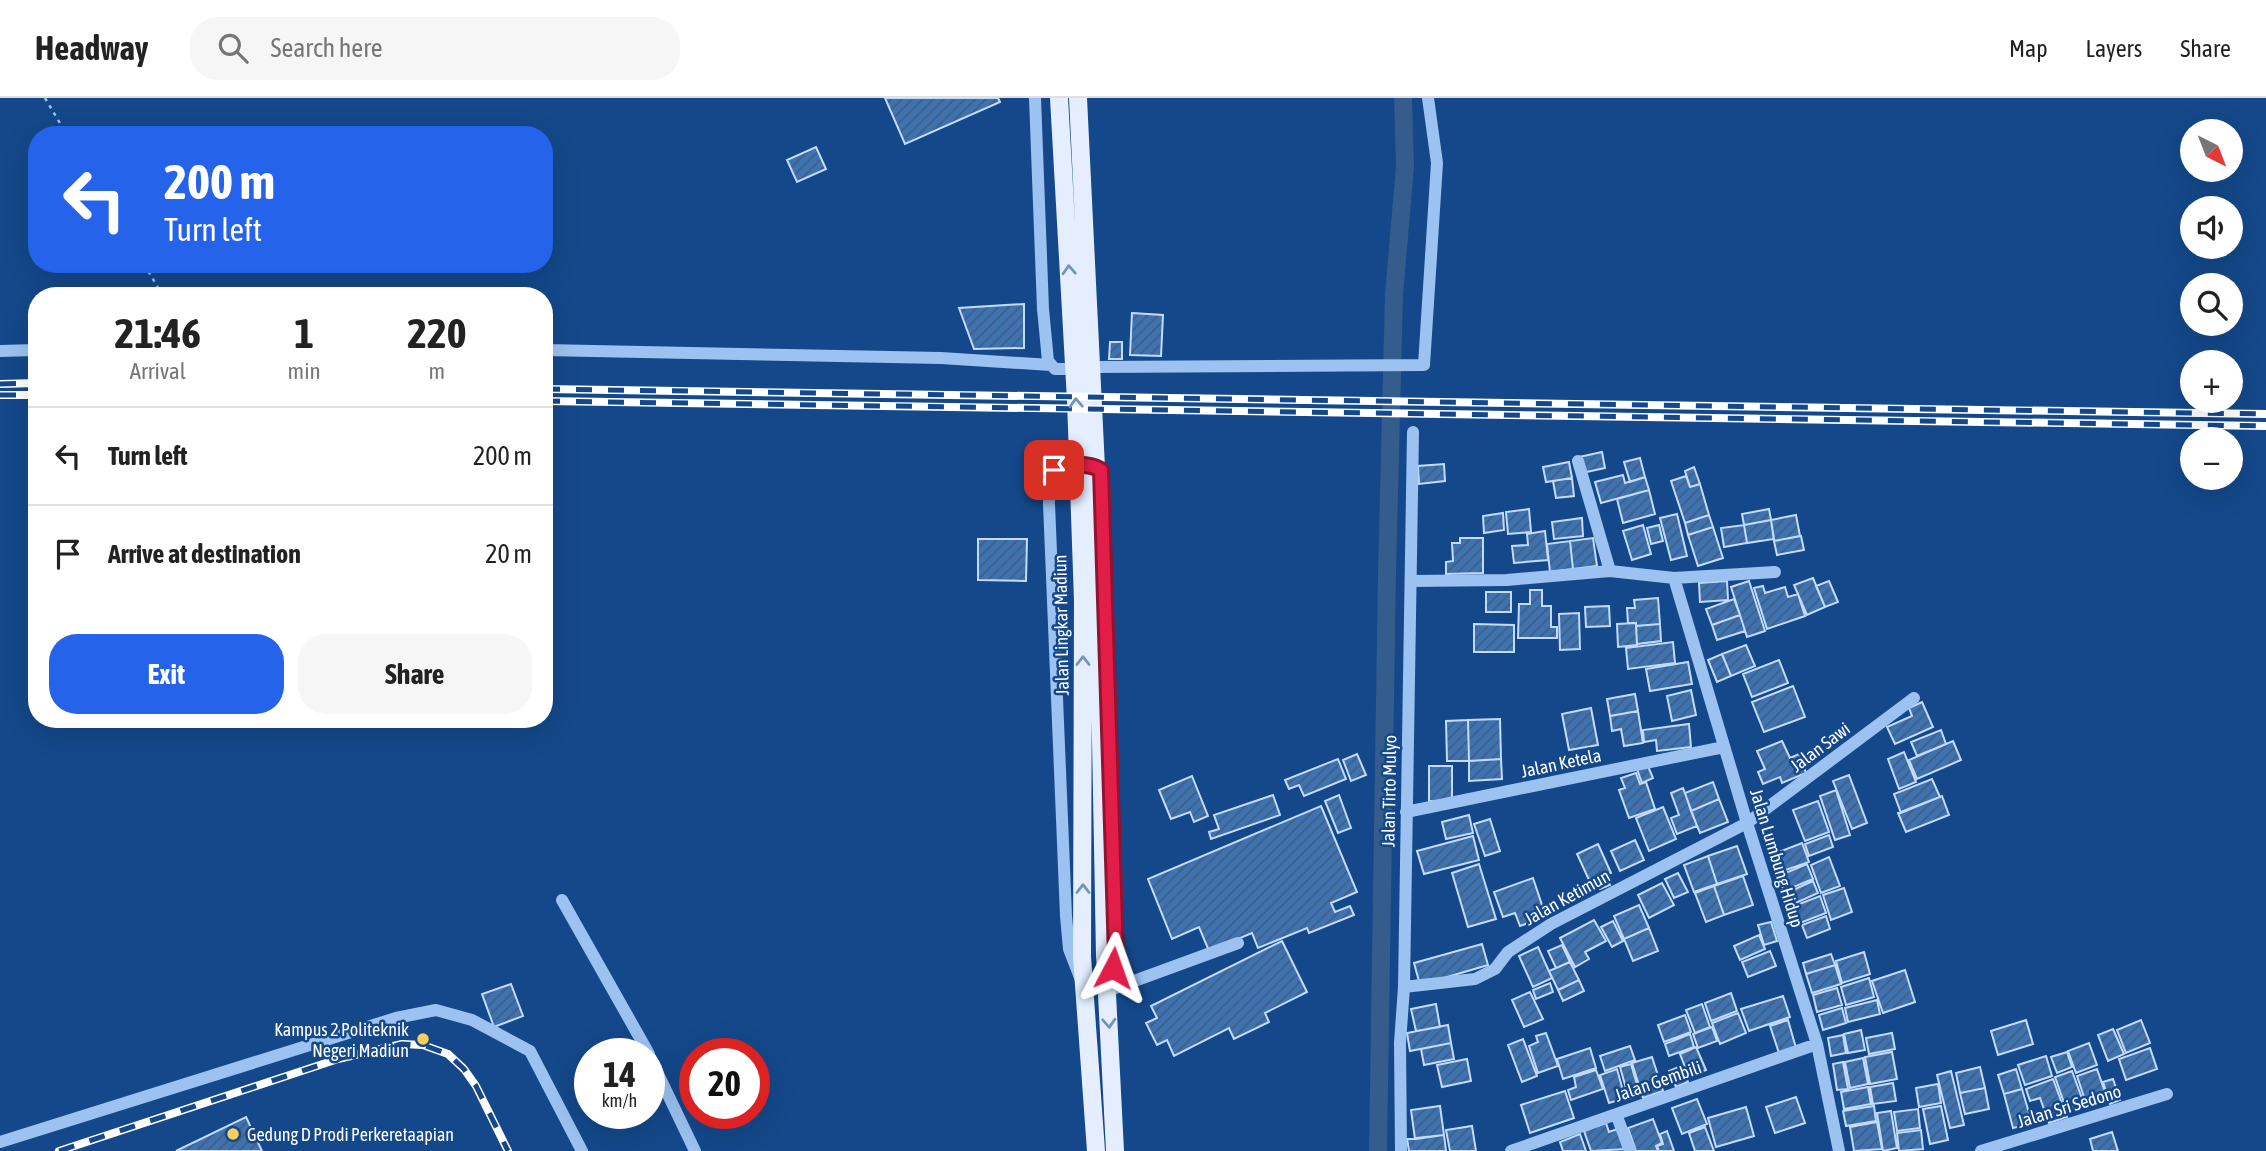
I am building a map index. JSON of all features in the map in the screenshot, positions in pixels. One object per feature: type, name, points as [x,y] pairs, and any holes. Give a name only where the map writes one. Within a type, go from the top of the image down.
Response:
[{"type":"main road","name":"Jalan Lingkar Madiun","points":[[1059,98],[1076,400],[1083,601],[1082,957],[1096,1151]]},
{"type":"main road","points":[[1078,98],[1096,468],[1105,955],[1115,1151]]},
{"type":"street","points":[[1035,98],[1043,309],[1051,365]]},
{"type":"street","points":[[1087,98],[1096,367]]},
{"type":"street","points":[[553,350],[941,358],[1051,365],[1055,369],[1232,368],[1389,363],[1424,365],[1437,163],[1428,98]]},
{"type":"street","points":[[0,351],[28,350]]},
{"type":"street","name":"Jalan Tirto Mulyo","points":[[1401,1151],[1400,1043],[1404,987],[1413,432]]},
{"type":"street","points":[[1578,461],[1610,571]]},
{"type":"street","points":[[1084,986],[1069,949],[1063,863],[1049,504],[1050,477],[1054,470],[1062,466],[1100,468],[1103,485],[1116,956],[1107,987]]},
{"type":"street","points":[[1410,581],[1507,580],[1610,571],[1674,578],[1775,572]]},
{"type":"street","name":"Jalan Lumbung Hidup","points":[[1674,578],[1746,823],[1817,1044],[1839,1151]]},
{"type":"street","name":"Jalan Sawi","points":[[1746,823],[1914,698]]},
{"type":"street","name":"Jalan Ketela","points":[[1406,812],[1724,747]]},
{"type":"street","name":"Jalan Ketimun","points":[[1404,987],[1475,979],[1495,969],[1508,952],[1552,924],[1746,823]]},
{"type":"street","points":[[562,900],[640,1038]]},
{"type":"street","points":[[1107,987],[1238,943]]},
{"type":"street","points":[[0,1142],[396,1018],[436,1010],[472,1020],[530,1051],[582,1151]]},
{"type":"street","name":"Jalan Gembili","points":[[1511,1151],[1817,1044]]},
{"type":"street","points":[[665,1088],[695,1151]]},
{"type":"street","name":"Jalan Sri Sedono","points":[[1981,1151],[2167,1094]]},
{"type":"street","points":[[1616,1114],[1630,1151]]},
{"type":"path","points":[[45,98],[62,126]]},
{"type":"building","points":[[885,98],[998,98],[1000,102],[905,144]]},
{"type":"building","points":[[816,147],[826,169],[797,182],[787,160]]},
{"type":"building","points":[[1024,304],[1024,348],[974,349],[959,308]]},
{"type":"building","points":[[1132,313],[1163,315],[1161,356],[1130,355]]},
{"type":"building","points":[[1110,342],[1122,342],[1122,359],[1109,359]]},
{"type":"building","points":[[1602,452],[1605,468],[1582,473],[1579,457]]},
{"type":"building","points":[[1640,458],[1645,477],[1630,482],[1624,462]]},
{"type":"building","points":[[1569,462],[1572,478],[1546,482],[1543,467]]},
{"type":"building","points":[[1444,464],[1445,481],[1419,484],[1418,466]]},
{"type":"building","points":[[1694,467],[1700,484],[1690,487],[1685,471]]},
{"type":"building","points":[[1623,475],[1625,483],[1645,477],[1649,490],[1601,503],[1595,482]]},
{"type":"building","points":[[1686,476],[1690,487],[1700,484],[1709,515],[1685,523],[1671,481]]},
{"type":"building","points":[[1572,478],[1574,496],[1556,498],[1553,481]]},
{"type":"building","points":[[1649,490],[1655,514],[1623,523],[1617,499]]},
{"type":"building","points":[[1529,509],[1531,532],[1508,534],[1506,512]]},
{"type":"building","points":[[1769,509],[1771,520],[1744,525],[1742,514]]},
{"type":"building","points":[[1503,513],[1504,530],[1484,533],[1483,516]]},
{"type":"building","points":[[1677,514],[1687,556],[1671,560],[1660,518]]},
{"type":"building","points":[[1709,515],[1713,527],[1688,535],[1685,523]]},
{"type":"building","points":[[1796,515],[1800,536],[1774,541],[1771,520]]},
{"type":"building","points":[[1582,518],[1583,536],[1554,539],[1552,522]]},
{"type":"building","points":[[1771,520],[1774,539],[1747,543],[1744,525]]},
{"type":"building","points":[[1643,525],[1651,554],[1632,560],[1623,531]]},
{"type":"building","points":[[1659,525],[1663,541],[1651,544],[1647,528]]},
{"type":"building","points":[[1744,525],[1747,543],[1724,547],[1721,528]]},
{"type":"building","points":[[1713,527],[1723,558],[1698,566],[1688,535]]},
{"type":"building","points":[[1545,531],[1548,560],[1514,563],[1512,546],[1528,545],[1527,534]]},
{"type":"building","points":[[1801,536],[1804,550],[1777,555],[1774,541]]},
{"type":"building","points":[[1460,538],[1483,538],[1483,573],[1446,574],[1446,562],[1453,561],[1452,543],[1460,543]]},
{"type":"building","points":[[1593,538],[1597,566],[1573,569],[1570,541]]},
{"type":"building","points":[[978,539],[1027,539],[1026,581],[978,580]]},
{"type":"building","points":[[1570,541],[1573,569],[1550,572],[1547,544]]},
{"type":"building","points":[[1813,578],[1825,607],[1807,615],[1794,585]]},
{"type":"building","points":[[1727,581],[1728,600],[1700,602],[1699,583]]},
{"type":"building","points":[[1749,581],[1765,631],[1747,637],[1731,587]]},
{"type":"building","points":[[1829,581],[1838,602],[1825,607],[1816,586]]},
{"type":"building","points":[[1763,586],[1765,593],[1785,587],[1788,597],[1798,594],[1805,616],[1767,629],[1754,588]]},
{"type":"building","points":[[1530,590],[1542,590],[1542,606],[1551,606],[1551,627],[1557,627],[1557,638],[1518,638],[1519,604],[1530,604]]},
{"type":"building","points":[[1486,592],[1511,592],[1511,612],[1486,612]]},
{"type":"building","points":[[1658,598],[1660,624],[1636,626],[1636,623],[1628,623],[1627,608],[1635,608],[1634,600]]},
{"type":"building","points":[[1734,599],[1740,615],[1712,625],[1706,609]]},
{"type":"building","points":[[1609,606],[1610,626],[1586,627],[1585,607]]},
{"type":"building","points":[[1579,613],[1580,649],[1560,650],[1559,614]]},
{"type":"building","points":[[1740,615],[1745,631],[1717,640],[1712,625]]},
{"type":"building","points":[[1636,623],[1637,645],[1618,647],[1617,624]]},
{"type":"building","points":[[1474,624],[1514,625],[1514,652],[1474,652]]},
{"type":"building","points":[[1660,624],[1661,641],[1637,644],[1636,626]]},
{"type":"building","points":[[1673,642],[1675,663],[1628,669],[1626,648]]},
{"type":"building","points":[[1746,645],[1755,666],[1731,676],[1722,654]]},
{"type":"building","points":[[1722,654],[1731,676],[1717,682],[1708,660]]},
{"type":"building","points":[[1779,660],[1788,683],[1752,697],[1743,674]]},
{"type":"building","points":[[1688,662],[1692,684],[1650,691],[1646,669]]},
{"type":"building","points":[[1793,686],[1805,717],[1764,732],[1752,702]]},
{"type":"building","points":[[1691,690],[1696,715],[1672,721],[1667,696]]},
{"type":"building","points":[[1635,694],[1638,711],[1610,716],[1607,699]]},
{"type":"building","points":[[1922,702],[1933,727],[1895,744],[1887,727],[1912,716],[1909,708]]},
{"type":"building","points":[[1591,708],[1598,745],[1569,750],[1562,714]]},
{"type":"building","points":[[1638,711],[1643,743],[1624,746],[1621,729],[1612,731],[1610,716]]},
{"type":"building","points":[[1500,719],[1501,759],[1469,761],[1468,720]]},
{"type":"building","points":[[1468,720],[1469,761],[1447,761],[1446,721]]},
{"type":"building","points":[[1689,724],[1691,747],[1657,751],[1656,740],[1644,742],[1643,730]]},
{"type":"building","points":[[1941,730],[1946,744],[1917,756],[1911,742]]},
{"type":"building","points":[[1782,741],[1790,758],[1799,754],[1806,773],[1782,783],[1780,777],[1763,784],[1758,772],[1765,769],[1757,751]]},
{"type":"building","points":[[1953,741],[1961,760],[1917,779],[1909,760]]},
{"type":"building","points":[[1904,752],[1916,782],[1899,789],[1888,759]]},
{"type":"building","points":[[1357,754],[1366,775],[1351,781],[1343,760]]},
{"type":"building","points":[[1338,759],[1346,779],[1304,796],[1299,785],[1289,789],[1285,780]]},
{"type":"building","points":[[1501,759],[1502,779],[1469,781],[1469,761]]},
{"type":"building","points":[[1647,764],[1653,778],[1642,783],[1637,769]]},
{"type":"building","points":[[1429,766],[1452,766],[1452,801],[1429,801]]},
{"type":"building","points":[[1636,773],[1640,784],[1646,782],[1655,809],[1629,818],[1619,790],[1625,788],[1621,778]]},
{"type":"building","points":[[1849,775],[1867,823],[1852,829],[1833,781]]},
{"type":"building","points":[[1192,776],[1208,816],[1194,822],[1190,812],[1171,819],[1159,790]]},
{"type":"building","points":[[1932,779],[1940,797],[1901,813],[1894,794]]},
{"type":"building","points":[[1713,782],[1719,799],[1691,811],[1685,793]]},
{"type":"building","points":[[1683,788],[1697,826],[1677,834],[1671,818],[1679,815],[1671,793]]},
{"type":"building","points":[[1836,790],[1850,835],[1835,840],[1820,796]]},
{"type":"building","points":[[1273,795],[1280,815],[1211,839],[1209,832],[1219,829],[1214,815]]},
{"type":"building","points":[[1339,795],[1351,828],[1338,833],[1325,801]]},
{"type":"building","points":[[1942,796],[1949,815],[1906,832],[1898,813]]},
{"type":"building","points":[[1719,799],[1728,822],[1700,833],[1691,811]]},
{"type":"building","points":[[1818,801],[1829,832],[1805,841],[1793,810]]},
{"type":"building","points":[[1321,806],[1357,892],[1331,903],[1335,912],[1350,906],[1354,915],[1309,933],[1307,928],[1258,948],[1252,933],[1209,951],[1199,927],[1172,939],[1148,879]]},
{"type":"building","points":[[1663,807],[1676,839],[1649,851],[1636,818]]},
{"type":"building","points":[[1469,815],[1473,833],[1446,839],[1442,822]]},
{"type":"building","points":[[1490,819],[1500,851],[1485,856],[1474,824]]},
{"type":"building","points":[[1829,835],[1833,847],[1809,856],[1805,844]]},
{"type":"building","points":[[1473,836],[1479,860],[1424,874],[1417,851]]},
{"type":"building","points":[[1635,840],[1644,860],[1620,871],[1611,851]]},
{"type":"building","points":[[1802,843],[1809,862],[1780,872],[1774,854]]},
{"type":"building","points":[[1598,844],[1611,873],[1605,875],[1610,885],[1600,889],[1595,879],[1590,882],[1577,854]]},
{"type":"building","points":[[1737,846],[1747,874],[1717,884],[1708,856]]},
{"type":"building","points":[[1708,856],[1717,884],[1694,892],[1684,865]]},
{"type":"building","points":[[1829,857],[1840,886],[1821,893],[1811,865]]},
{"type":"building","points":[[1479,864],[1496,919],[1468,927],[1452,873]]},
{"type":"building","points":[[1807,864],[1813,879],[1784,891],[1778,876]]},
{"type":"building","points":[[1678,873],[1688,892],[1674,898],[1665,879]]},
{"type":"building","points":[[1743,876],[1753,905],[1724,915],[1714,886]]},
{"type":"building","points":[[1533,878],[1546,917],[1520,926],[1515,913],[1503,917],[1494,892]]},
{"type":"building","points":[[1813,881],[1818,893],[1789,906],[1784,894]]},
{"type":"building","points":[[1662,883],[1674,905],[1649,918],[1638,895]]},
{"type":"building","points":[[1714,886],[1724,915],[1706,922],[1695,893]]},
{"type":"building","points":[[1844,888],[1852,912],[1831,920],[1823,895]]},
{"type":"building","points":[[1820,896],[1826,913],[1800,923],[1794,906]]},
{"type":"building","points":[[1639,905],[1649,928],[1624,939],[1614,916]]},
{"type":"building","points":[[1826,916],[1830,929],[1807,938],[1802,925]]},
{"type":"building","points":[[1594,920],[1606,941],[1585,952],[1589,959],[1575,967],[1560,938]]},
{"type":"building","points":[[1613,921],[1623,941],[1612,947],[1601,927]]},
{"type":"building","points":[[1771,922],[1777,941],[1764,945],[1758,925]]},
{"type":"building","points":[[1649,928],[1658,951],[1633,961],[1624,939]]},
{"type":"building","points":[[1759,935],[1765,949],[1740,960],[1734,946]]},
{"type":"building","points":[[1282,941],[1307,992],[1265,1013],[1269,1022],[1234,1039],[1229,1028],[1174,1056],[1167,1040],[1157,1045],[1146,1023],[1157,1018],[1151,1006]]},
{"type":"building","points":[[1482,944],[1488,965],[1420,985],[1414,963]]},
{"type":"building","points":[[1562,945],[1570,962],[1556,968],[1548,951]]},
{"type":"building","points":[[1538,947],[1552,978],[1533,987],[1519,956]]},
{"type":"building","points":[[1770,951],[1776,966],[1748,977],[1742,962]]},
{"type":"building","points":[[1864,952],[1870,974],[1842,983],[1836,961]]},
{"type":"building","points":[[1831,954],[1835,965],[1806,974],[1803,963]]},
{"type":"building","points":[[1570,962],[1579,980],[1558,990],[1549,971]]},
{"type":"building","points":[[1835,965],[1841,984],[1812,993],[1806,974]]},
{"type":"building","points":[[1905,970],[1915,1002],[1883,1013],[1872,981]]},
{"type":"building","points":[[1869,978],[1874,997],[1846,1005],[1841,987]]},
{"type":"building","points":[[1579,980],[1584,991],[1563,1001],[1558,990]]},
{"type":"building","points":[[1550,983],[1553,992],[1536,999],[1533,990]]},
{"type":"building","points":[[511,984],[523,1016],[494,1027],[482,994]]},
{"type":"building","points":[[1837,988],[1842,1005],[1817,1012],[1813,995]]},
{"type":"building","points":[[1530,992],[1543,1019],[1524,1027],[1512,1000]]},
{"type":"building","points":[[1731,993],[1737,1011],[1711,1021],[1705,1003]]},
{"type":"building","points":[[1783,996],[1790,1017],[1749,1031],[1741,1009]]},
{"type":"building","points":[[1877,1000],[1880,1014],[1848,1022],[1845,1008]]},
{"type":"building","points":[[1436,1004],[1440,1027],[1416,1031],[1411,1009]]},
{"type":"building","points":[[1702,1004],[1710,1027],[1695,1033],[1686,1010]]},
{"type":"building","points":[[1842,1008],[1846,1023],[1823,1030],[1819,1015]]},
{"type":"building","points":[[1738,1013],[1746,1033],[1720,1044],[1712,1023]]},
{"type":"building","points":[[1685,1015],[1691,1032],[1664,1042],[1658,1025]]},
{"type":"building","points":[[1788,1020],[1796,1048],[1779,1053],[1770,1026]]},
{"type":"building","points":[[2026,1020],[2033,1044],[1998,1055],[1991,1031]]},
{"type":"building","points":[[2141,1020],[2150,1043],[2126,1053],[2117,1030]]},
{"type":"building","points":[[1448,1025],[1451,1043],[1410,1051],[1407,1033]]},
{"type":"building","points":[[1712,1027],[1717,1041],[1698,1048],[1693,1034]]},
{"type":"building","points":[[2113,1029],[2124,1054],[2108,1061],[2098,1035]]},
{"type":"building","points":[[1861,1030],[1865,1050],[1848,1053],[1844,1034]]},
{"type":"building","points":[[1546,1033],[1558,1066],[1538,1073],[1529,1046],[1538,1042],[1536,1036]]},
{"type":"building","points":[[1892,1033],[1895,1049],[1869,1054],[1866,1038]]},
{"type":"building","points":[[1690,1034],[1694,1047],[1669,1056],[1665,1044]]},
{"type":"building","points":[[1843,1035],[1846,1053],[1831,1056],[1828,1038]]},
{"type":"building","points":[[1523,1039],[1537,1076],[1522,1082],[1508,1045]]},
{"type":"building","points":[[1451,1043],[1454,1059],[1424,1065],[1421,1049]]},
{"type":"building","points":[[2089,1043],[2097,1065],[2076,1073],[2068,1051]]},
{"type":"building","points":[[1630,1046],[1635,1060],[1605,1071],[1600,1056]]},
{"type":"building","points":[[1696,1047],[1706,1070],[1689,1077],[1680,1054]]},
{"type":"building","points":[[1590,1048],[1596,1068],[1563,1079],[1557,1059]]},
{"type":"building","points":[[2150,1048],[2157,1069],[2126,1080],[2119,1059]]},
{"type":"building","points":[[1892,1052],[1897,1079],[1870,1084],[1865,1057]]},
{"type":"building","points":[[2067,1052],[2072,1067],[2057,1073],[2051,1057]]},
{"type":"building","points":[[2046,1056],[2052,1076],[2025,1085],[2018,1065]]},
{"type":"building","points":[[1652,1057],[1663,1091],[1643,1098],[1632,1063]]},
{"type":"building","points":[[1863,1058],[1868,1084],[1850,1088],[1845,1062]]},
{"type":"building","points":[[1467,1059],[1471,1081],[1442,1087],[1437,1065]]},
{"type":"building","points":[[1843,1062],[1848,1089],[1837,1090],[1833,1064]]},
{"type":"building","points":[[1631,1064],[1640,1095],[1629,1099],[1620,1067]]},
{"type":"building","points":[[1681,1066],[1688,1082],[1676,1087],[1669,1071]]},
{"type":"building","points":[[1980,1067],[1985,1088],[1960,1093],[1956,1073]]},
{"type":"building","points":[[1617,1069],[1625,1098],[1609,1103],[1600,1075]]},
{"type":"building","points":[[2016,1069],[2022,1089],[2004,1094],[1998,1075]]},
{"type":"building","points":[[2097,1069],[2106,1095],[2086,1103],[2077,1076]]},
{"type":"building","points":[[1596,1070],[1603,1089],[1571,1100],[1568,1090],[1576,1087],[1574,1077]]},
{"type":"building","points":[[1951,1071],[1964,1125],[1950,1128],[1937,1075]]},
{"type":"building","points":[[2072,1071],[2084,1104],[2067,1111],[2055,1077]]},
{"type":"building","points":[[2053,1079],[2067,1117],[2049,1123],[2040,1098],[2030,1101],[2026,1089]]},
{"type":"building","points":[[2113,1079],[2120,1100],[2110,1104],[2103,1082]]},
{"type":"building","points":[[1893,1083],[1896,1101],[1873,1104],[1870,1087]]},
{"type":"building","points":[[1938,1084],[1941,1103],[1919,1107],[1916,1088]]},
{"type":"building","points":[[1868,1087],[1871,1104],[1844,1109],[1841,1092]]},
{"type":"building","points":[[1985,1088],[1989,1109],[1965,1114],[1960,1093]]},
{"type":"building","points":[[2022,1089],[2032,1123],[2013,1128],[2004,1094]]},
{"type":"building","points":[[1565,1091],[1574,1118],[1530,1133],[1521,1105]]},
{"type":"building","points":[[1796,1097],[1805,1123],[1775,1133],[1766,1107]]},
{"type":"building","points":[[1697,1099],[1707,1124],[1682,1134],[1672,1108]]},
{"type":"building","points":[[1440,1106],[1444,1135],[1415,1139],[1411,1110]]},
{"type":"building","points":[[1874,1106],[1876,1121],[1846,1126],[1843,1111]]},
{"type":"building","points":[[1941,1106],[1948,1140],[1930,1144],[1923,1109]]},
{"type":"building","points":[[1746,1107],[1754,1136],[1716,1147],[1708,1118]]},
{"type":"building","points":[[1918,1109],[1920,1128],[1897,1131],[1894,1112]]},
{"type":"building","points":[[1891,1111],[1897,1148],[1883,1151],[1877,1113]]},
{"type":"building","name":"Gedung D Prodi Perkeretaapian","points":[[246,1117],[262,1151],[176,1151]]},
{"type":"building","points":[[1653,1119],[1662,1143],[1656,1146],[1658,1151],[1636,1151],[1628,1128]]},
{"type":"building","points":[[1877,1122],[1882,1149],[1854,1151],[1850,1127]]},
{"type":"building","points":[[1606,1123],[1609,1132],[1620,1128],[1627,1149],[1591,1151],[1584,1131]]},
{"type":"building","points":[[1472,1126],[1476,1151],[1450,1151],[1446,1130]]},
{"type":"building","points":[[1705,1127],[1714,1151],[1695,1151],[1689,1133]]},
{"type":"building","points":[[1921,1130],[1923,1149],[1899,1151],[1897,1133]]},
{"type":"building","points":[[1667,1131],[1674,1151],[1659,1151],[1657,1146],[1663,1144],[1660,1134]]},
{"type":"building","points":[[2112,1132],[2118,1151],[2093,1151],[2090,1139]]},
{"type":"building","points":[[1580,1134],[1586,1151],[1563,1151],[1560,1142]]},
{"type":"building","points":[[1444,1135],[1446,1151],[1409,1151],[1407,1139]]},
{"type":"waterway","points":[[1378,1151],[1387,572],[1394,295],[1405,166],[1403,98]]},
{"type":"railway","points":[[0,384],[28,383]]},
{"type":"railway","points":[[553,389],[2266,414]]},
{"type":"railway","points":[[0,395],[28,395]]},
{"type":"railway","points":[[553,401],[2266,426]]},
{"type":"railway","points":[[59,1151],[338,1059],[402,1044],[423,1045],[448,1054],[464,1069],[476,1086],[508,1151]]},
{"type":"place","name":"Kampus 2 Politeknik Negeri Madiun","points":[[423,1039]]},
{"type":"place","name":"Gedung D Prodi Perkeretaapian","points":[[233,1134]]},
{"type":"route","points":[[1054,470],[1062,466],[1100,468],[1103,485],[1108,744],[1116,956],[1113,968]]}]
